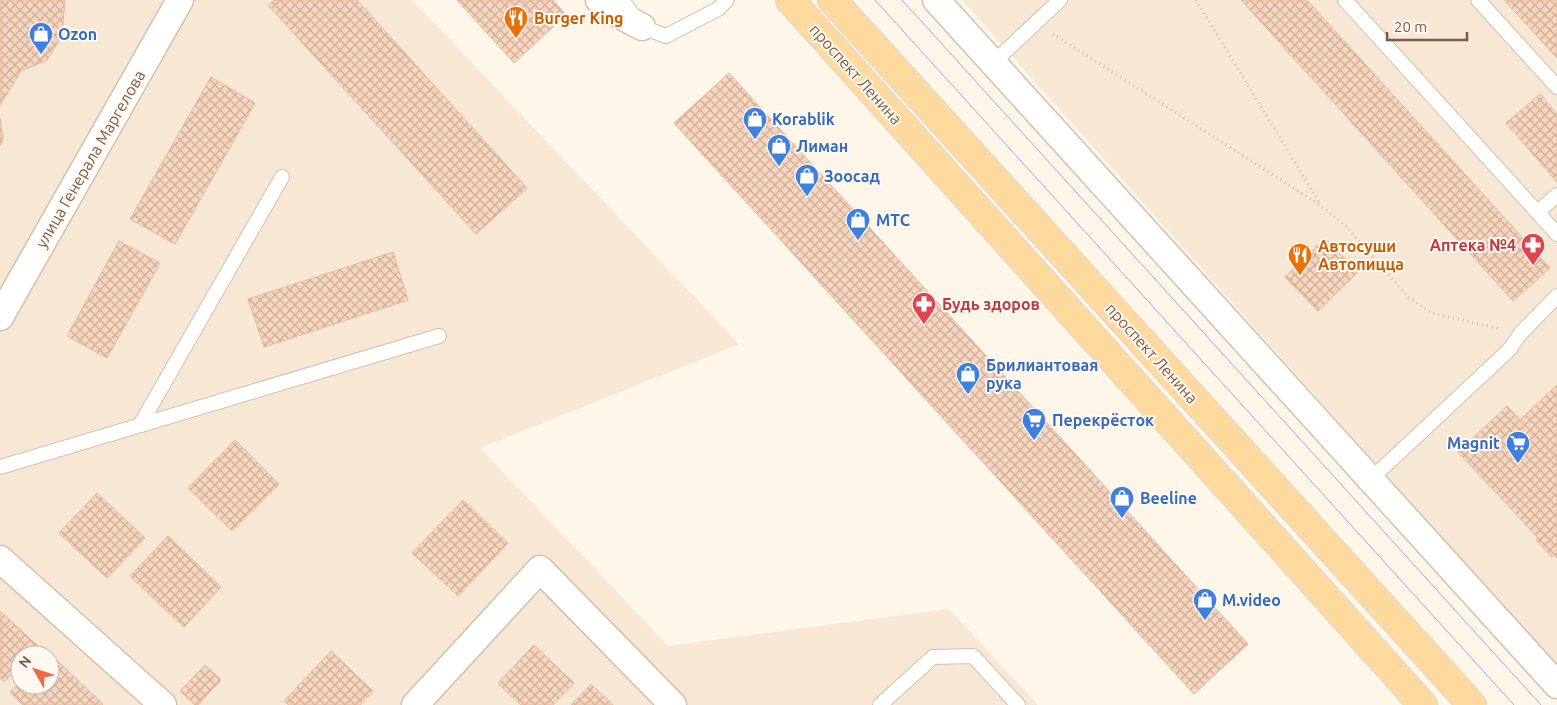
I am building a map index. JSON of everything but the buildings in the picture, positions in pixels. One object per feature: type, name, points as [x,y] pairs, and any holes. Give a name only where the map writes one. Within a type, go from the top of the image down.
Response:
[{"type":"main road","name":"проспект Ленина","points":[[790,0],[1423,705]]},
{"type":"main road","name":"проспект Ленина","points":[[832,0],[1472,705]]},
{"type":"street","name":"улица Генерала Маргелова","points":[[0,317],[180,0]]},
{"type":"street","points":[[599,0],[612,11],[642,27]]},
{"type":"street","points":[[936,0],[1372,478],[1557,685]]},
{"type":"street","points":[[0,559],[156,702]]},
{"type":"street","points":[[415,705],[540,569],[673,705]]},
{"type":"lane","points":[[622,0],[642,27],[666,36],[718,9],[727,0]]},
{"type":"lane","points":[[994,62],[1060,0]]},
{"type":"lane","points":[[1345,0],[1539,211],[1557,234]]},
{"type":"lane","points":[[1478,0],[1557,87]]},
{"type":"lane","points":[[140,425],[282,177]]},
{"type":"lane","points":[[1539,211],[1557,195]]},
{"type":"lane","points":[[1372,478],[1509,350],[1521,333],[1557,296]]},
{"type":"lane","points":[[0,467],[439,336]]},
{"type":"lane","points":[[880,705],[933,657],[973,656],[1018,705]]},
{"type":"path","points":[[1196,0],[1320,205]]},
{"type":"path","points":[[1036,23],[1320,205],[1345,225],[1408,297],[1432,313],[1521,333]]},
{"type":"shaded area","points":[[0,0],[412,0],[739,344],[480,448],[668,646],[949,609],[1038,705],[0,705]]},
{"type":"shaded area","points":[[962,0],[1557,0],[1557,666]]},
{"type":"tram line","points":[[875,0],[1514,705]]},
{"type":"tram line","points":[[902,0],[1541,705]]},
{"type":"place","name":"Burger King","points":[[516,39]]},
{"type":"place","name":"Ozon","points":[[41,55]]},
{"type":"place","name":"Korablik","points":[[755,140]]},
{"type":"place","name":"Лиман","points":[[779,167]]},
{"type":"place","name":"Зоосад","points":[[807,197]]},
{"type":"place","name":"МТС","points":[[858,241]]},
{"type":"place","name":"Аптека №4","points":[[1533,266]]},
{"type":"place","name":"Автосуши Автопицца","points":[[1300,276]]},
{"type":"place","name":"Будь здоров","points":[[924,325]]},
{"type":"place","name":"Брилиантовая рука","points":[[968,395]]},
{"type":"place","name":"Перекрёсток","points":[[1034,441]]},
{"type":"place","name":"Magnit","points":[[1518,464]]},
{"type":"place","name":"Beeline","points":[[1122,519]]},
{"type":"place","name":"M.video","points":[[1205,621]]}]
